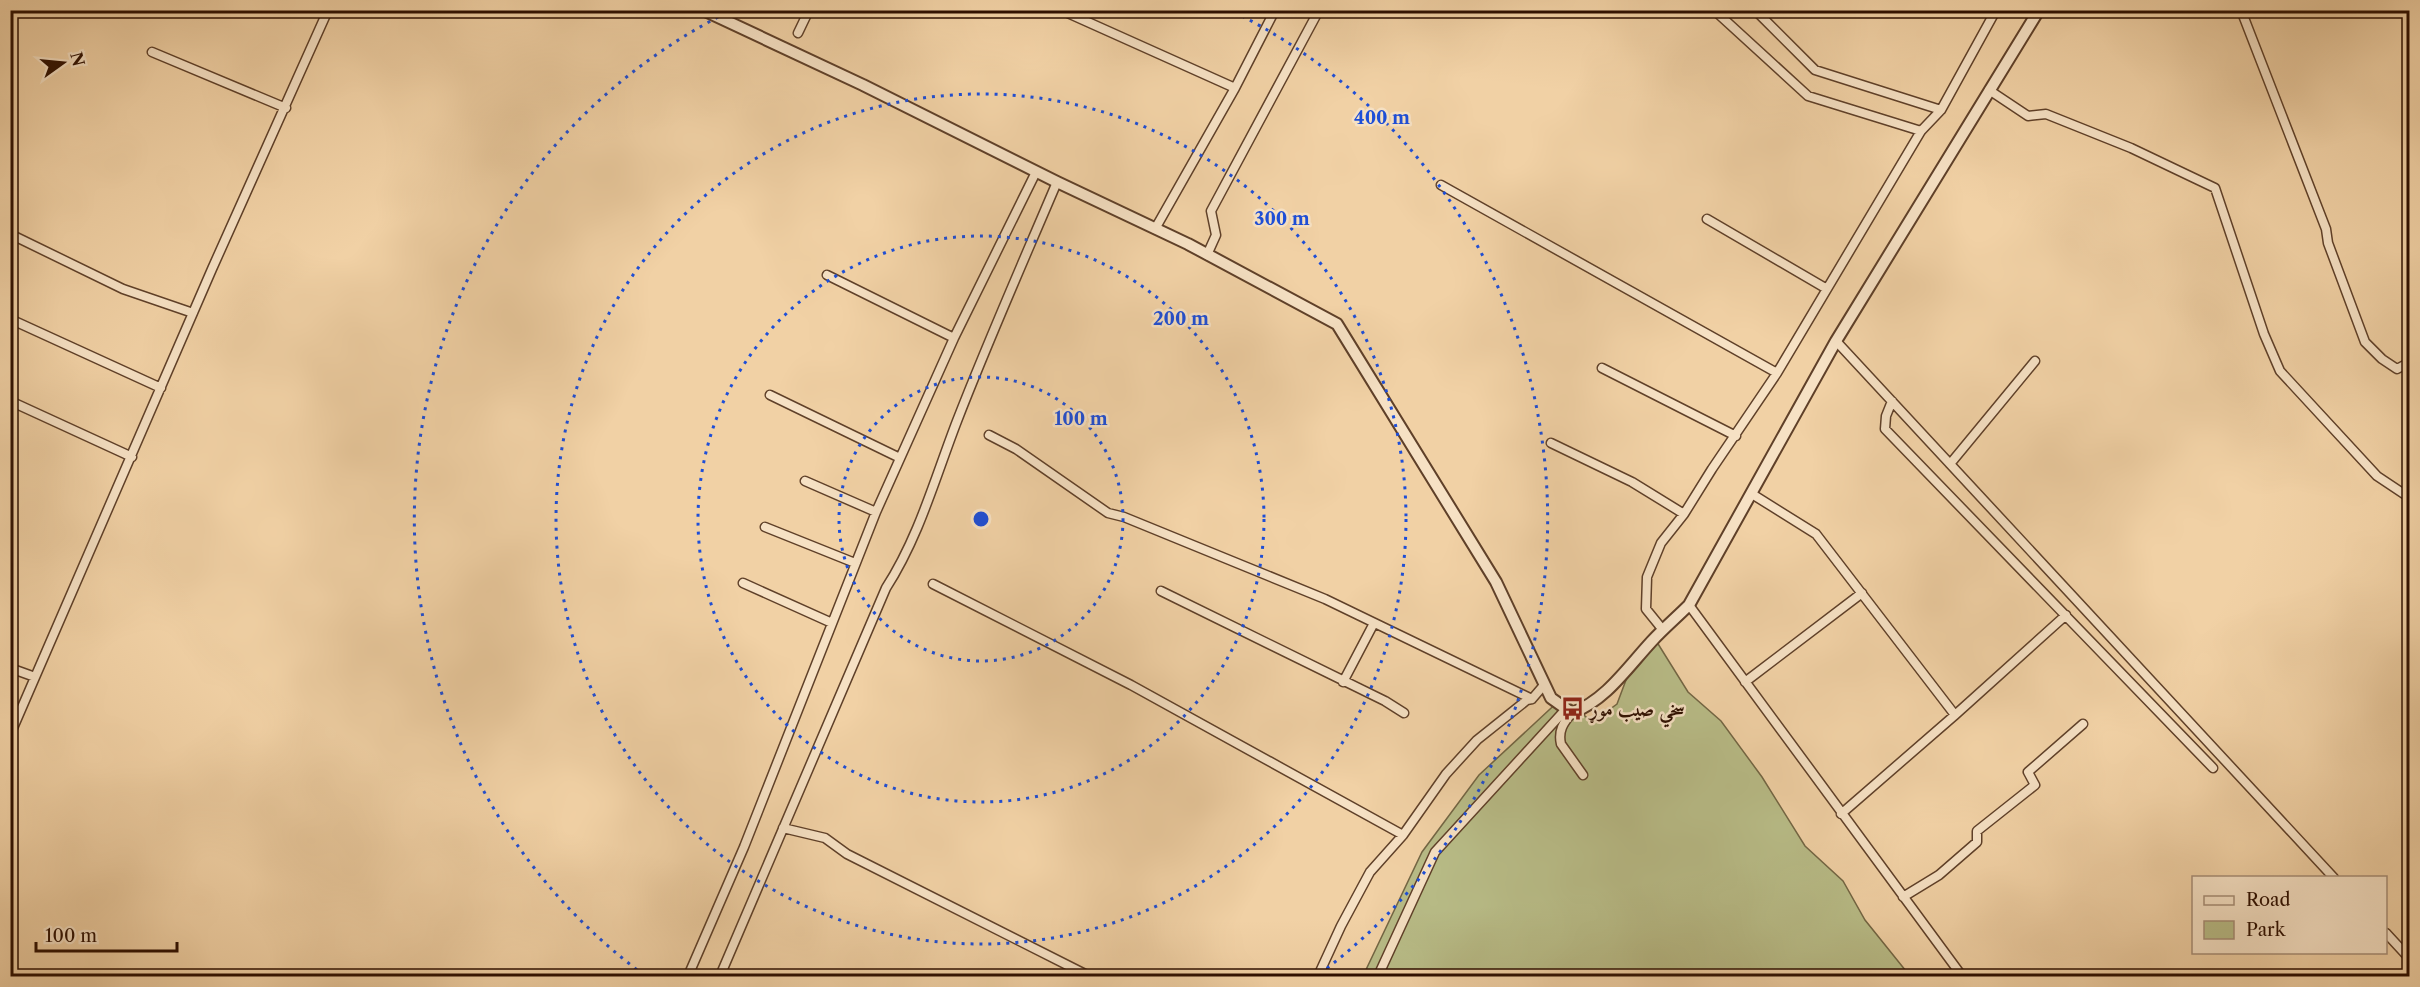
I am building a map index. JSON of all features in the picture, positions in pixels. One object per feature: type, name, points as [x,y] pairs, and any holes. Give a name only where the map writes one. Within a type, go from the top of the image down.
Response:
[{"type":"street","points":[[10,735],[193,313],[328,10]]},
{"type":"street","points":[[703,10],[863,85],[1155,229],[1337,324],[1496,582],[1551,698],[1569,711]]},
{"type":"street","points":[[798,33],[808,10]]},
{"type":"street","points":[[1061,10],[1235,88]]},
{"type":"street","points":[[1155,229],[1235,88],[1275,10]]},
{"type":"street","points":[[1207,255],[1216,235],[1210,211],[1319,10]]},
{"type":"street","points":[[1714,10],[1808,96],[1921,131]]},
{"type":"street","points":[[1755,10],[1815,70],[1941,110]]},
{"type":"street","points":[[1664,630],[1646,609],[1647,578],[1661,543],[1684,514],[1777,373],[1921,131],[1941,110],[1996,10]]},
{"type":"street","points":[[1378,976],[1435,852],[1569,711],[1588,707],[1603,695],[1689,605],[1836,340],[2039,10]]},
{"type":"street","points":[[2241,10],[2326,229],[2328,243],[2365,342],[2382,359],[2397,369],[2409,362]]},
{"type":"street","points":[[152,52],[286,108]]},
{"type":"street","points":[[1989,90],[2028,116],[2046,114],[2131,148],[2215,188],[2264,334],[2280,371],[2377,476],[2409,498]]},
{"type":"street","points":[[688,976],[744,847],[876,512],[954,338],[1036,172]]},
{"type":"street","points":[[720,976],[886,588],[897,571],[928,502],[957,422],[1057,182]]},
{"type":"street","points":[[1442,185],[1777,373]]},
{"type":"street","points":[[1707,219],[1827,289]]},
{"type":"street","points":[[10,234],[123,289],[193,313]]},
{"type":"street","points":[[827,275],[954,338]]},
{"type":"street","points":[[10,319],[161,388]]},
{"type":"street","points":[[1836,340],[2332,876]]},
{"type":"street","points":[[1950,464],[2035,361]]},
{"type":"street","points":[[1602,368],[1736,436]]},
{"type":"street","points":[[770,395],[900,458]]},
{"type":"street","points":[[10,401],[132,457]]},
{"type":"street","points":[[1892,401],[1886,416],[1885,429],[2212,768]]},
{"type":"street","points":[[989,435],[1016,449],[1108,513],[1124,517],[1325,599],[1532,699]]},
{"type":"street","points":[[1551,442],[1632,482],[1684,514]]},
{"type":"street","points":[[805,481],[876,512]]},
{"type":"street","points":[[1752,494],[1816,534],[1955,715]]},
{"type":"street","points":[[765,527],[855,563]]},
{"type":"street","points":[[743,583],[832,623]]},
{"type":"street","points":[[933,584],[1131,685],[1403,836]]},
{"type":"street","points":[[1161,591],[1404,713]]},
{"type":"street","points":[[1746,682],[1862,593]]},
{"type":"street","points":[[1689,605],[1962,976]]},
{"type":"street","points":[[1841,814],[2066,615]]},
{"type":"street","points":[[1343,682],[1374,623]]},
{"type":"street","points":[[10,668],[35,677]]},
{"type":"street","points":[[1318,976],[1370,872],[1403,836],[1440,781],[1477,740],[1527,700],[1532,699],[1544,685]]},
{"type":"street","points":[[1569,711],[1563,723],[1561,744],[1583,775]]},
{"type":"street","points":[[1903,897],[1938,875],[1977,842],[1977,831],[2035,785],[2028,772],[2083,723]]},
{"type":"street","points":[[783,828],[825,837],[847,854],[1089,976]]},
{"type":"street","points":[[2387,935],[2409,959]]},
{"type":"green space","points":[[1655,639],[1688,692],[1721,721],[1762,777],[1805,846],[1843,881],[1865,920],[1910,976],[1363,976],[1422,852],[1479,775],[1563,697],[1592,722],[1617,704],[1632,664]]},
{"type":"place","name":"سخي صیب موړ","points":[[1572,709]]}]
